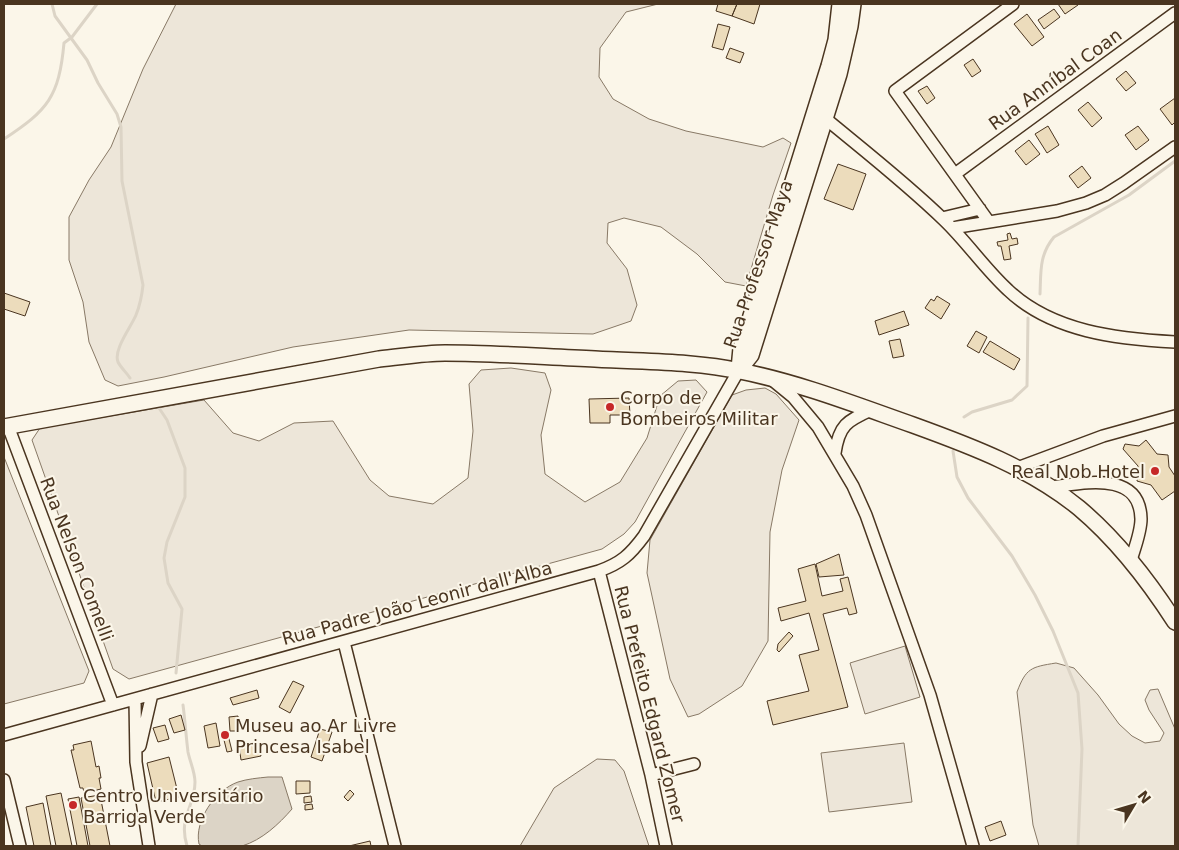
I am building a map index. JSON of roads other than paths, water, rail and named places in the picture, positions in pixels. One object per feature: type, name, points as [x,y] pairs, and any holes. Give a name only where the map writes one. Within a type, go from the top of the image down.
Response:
[{"type":"main road","name":"Rua Professor Maya","points":[[739,370],[751,355],[820,117],[836,40],[840,4]]},
{"type":"main road","name":"Rua Professor Maya","points":[[820,117],[845,51],[853,4]]},
{"type":"main road","points":[[6,426],[379,359],[417,355],[469,353],[659,362],[739,370],[819,392],[959,442],[1017,468],[1050,486],[1079,508],[1132,560],[1175,622]]},
{"type":"street","points":[[989,222],[895,90],[1013,4]]},
{"type":"street","name":"Rua Anníbal Coan","points":[[955,174],[1175,13]]},
{"type":"street","points":[[820,117],[891,172],[942,218],[1005,288],[1028,306],[1076,327],[1111,336],[1175,342]]},
{"type":"street","points":[[952,228],[1057,211],[1086,203],[1105,195],[1175,147]]},
{"type":"street","points":[[942,218],[980,209]]},
{"type":"street","name":"Rua Padre João Leonir dall'Alba","points":[[4,735],[616,565],[627,557],[644,536],[739,370]]},
{"type":"street","points":[[768,377],[793,398],[808,414],[818,427],[853,486],[879,550],[932,704],[973,846]]},
{"type":"street","points":[[834,453],[837,437],[844,427],[853,419],[871,410]]},
{"type":"street","points":[[1017,468],[1103,436],[1175,416]]},
{"type":"street","name":"Rua Nelson Comelli","points":[[6,426],[113,705]]},
{"type":"street","points":[[1050,486],[1103,482],[1117,484],[1128,491],[1137,503],[1141,517],[1132,560]]},
{"type":"street","name":"Rua Prefeito Edgard Zomer","points":[[599,571],[651,775],[666,846]]},
{"type":"street","points":[[344,642],[395,846]]},
{"type":"street","points":[[136,762],[152,694]]},
{"type":"street","points":[[134,700],[136,762],[149,846]]},
{"type":"street","points":[[651,775],[694,764]]},
{"type":"street","points":[[4,780],[20,846]]},
{"type":"waterway","points":[[52,4],[55,16],[87,60],[98,83],[117,114],[121,127],[122,181],[143,285],[141,300],[134,320],[120,345],[117,357],[119,364],[130,378]]},
{"type":"waterway","points":[[4,139],[31,119],[49,100],[59,77],[64,43],[72,37],[97,4]]},
{"type":"waterway","points":[[1040,294],[1043,257],[1054,237],[1129,195],[1175,161]]},
{"type":"waterway","points":[[964,417],[972,412],[1012,400],[1027,386],[1028,318]]},
{"type":"waterway","points":[[157,405],[167,420],[185,468],[185,497],[167,542],[164,558],[168,583],[182,609],[176,673]]},
{"type":"waterway","points":[[953,451],[957,477],[968,498],[1012,556],[1035,595],[1053,631],[1078,693],[1082,749],[1078,846]]},
{"type":"waterway","points":[[183,705],[188,752],[195,782],[184,827],[187,846]]},
{"type":"place","name":"Corpo de Bombeiros Militar","points":[[610,407]]},
{"type":"place","name":"Real Nob Hotel","points":[[1155,471]]},
{"type":"place","name":"Museu ao Ar Livre Princesa Isabel","points":[[225,735]]},
{"type":"place","name":"Centro Universitário Barriga Verde","points":[[73,805]]}]
